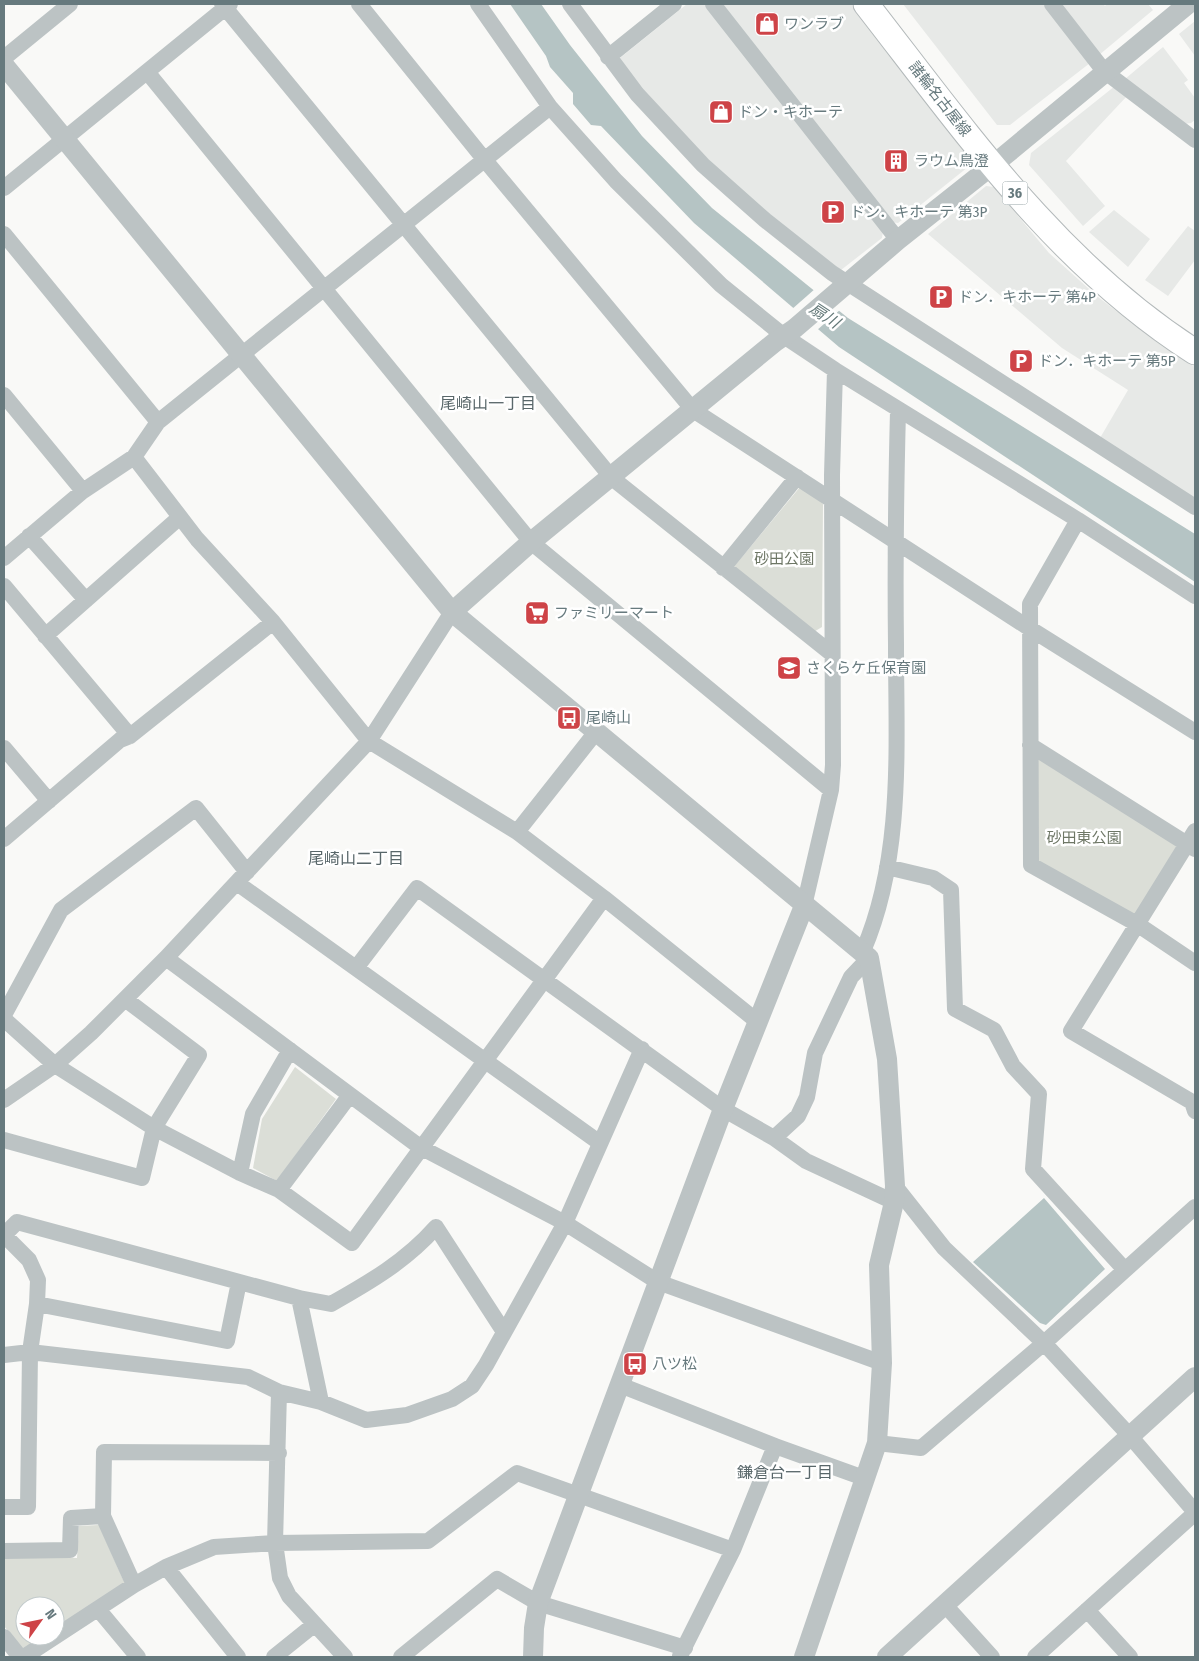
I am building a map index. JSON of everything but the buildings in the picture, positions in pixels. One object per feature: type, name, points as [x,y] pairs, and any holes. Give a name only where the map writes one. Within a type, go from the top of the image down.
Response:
[{"type":"main road","name":"諸輪名古屋線","points":[[866,4],[998,160],[1081,247],[1113,275],[1195,334]]},
{"type":"main road","name":"諸輪名古屋線","points":[[885,4],[1041,222],[1105,285],[1195,352]]},
{"type":"street","points":[[4,58],[70,4]]},
{"type":"street","points":[[359,4],[484,159],[694,410],[832,498],[1029,628],[1195,732]]},
{"type":"street","points":[[478,4],[550,107],[616,181],[721,285],[789,332],[834,370],[1078,520],[1195,596]]},
{"type":"street","points":[[570,4],[637,94],[703,164],[765,220],[832,273],[842,287],[1195,507]]},
{"type":"street","points":[[608,57],[674,4]]},
{"type":"street","points":[[713,4],[898,240]]},
{"type":"street","points":[[1052,4],[1104,71],[1193,134]]},
{"type":"street","points":[[4,1100],[55,1065],[125,999],[242,878],[369,742],[452,612],[531,542],[612,478],[898,240],[1188,4]]},
{"type":"street","points":[[4,188],[148,72],[225,5],[612,478],[832,654]]},
{"type":"street","points":[[4,65],[240,356],[452,612],[804,906],[866,954],[887,1059],[894,1194],[878,1265],[882,1363],[877,1443],[804,1657]]},
{"type":"street","points":[[148,72],[531,542],[831,790]]},
{"type":"street","points":[[4,558],[82,491],[134,457],[158,422],[550,107]]},
{"type":"street","points":[[4,234],[158,422]]},
{"type":"street","points":[[533,1657],[534,1628],[538,1603],[723,1109],[804,906],[831,790],[833,765],[832,498],[834,370]]},
{"type":"street","points":[[4,395],[82,491]]},
{"type":"street","points":[[774,1138],[798,1116],[807,1097],[815,1053],[851,977],[866,954],[887,867],[896,777],[895,539],[898,410]]},
{"type":"street","points":[[134,457],[196,538],[273,622],[369,742],[517,832],[604,898],[758,1022]]},
{"type":"street","points":[[723,568],[797,477]]},
{"type":"street","points":[[45,636],[180,517]]},
{"type":"street","points":[[1078,520],[1030,604],[1031,865],[1137,924],[1195,963]]},
{"type":"street","points":[[30,536],[86,600]]},
{"type":"street","points":[[4,586],[130,736]]},
{"type":"street","points":[[4,838],[120,740],[130,736],[273,622]]},
{"type":"street","points":[[517,832],[596,732]]},
{"type":"street","points":[[1030,745],[1193,841],[1137,924],[1071,1031],[1192,1102],[1195,1111]]},
{"type":"street","points":[[4,748],[50,801]]},
{"type":"street","points":[[600,1143],[484,1060],[356,968],[242,878],[196,808],[61,910],[4,1017],[55,1065],[154,1128],[240,1173],[279,1190],[352,1243],[420,1147],[484,1060],[546,979],[604,898]]},
{"type":"street","points":[[887,867],[933,878],[951,890],[954,1009],[994,1030],[1013,1066],[1039,1094],[1033,1170],[1125,1270]]},
{"type":"street","points":[[356,968],[417,888],[546,979],[723,1109],[774,1138],[806,1162],[894,1194],[944,1248],[1044,1343],[1130,1436],[1195,1512],[1035,1657]]},
{"type":"street","points":[[166,958],[420,1147],[565,1222],[658,1282],[882,1363]]},
{"type":"street","points":[[4,1140],[142,1178],[154,1128],[199,1055],[125,999]]},
{"type":"street","points":[[240,1173],[253,1114],[290,1050]]},
{"type":"street","points":[[4,1355],[30,1352],[248,1377],[279,1392],[321,1402],[366,1420],[407,1415],[452,1399],[472,1386],[565,1222],[642,1050]]},
{"type":"street","points":[[279,1190],[350,1095]]},
{"type":"street","points":[[877,1443],[922,1448],[1044,1343],[1195,1207]]},
{"type":"street","points":[[4,1506],[28,1507],[30,1352],[37,1304],[38,1280],[28,1260],[4,1235],[17,1222],[299,1298],[331,1304],[383,1274],[420,1246],[436,1227],[504,1332]]},
{"type":"street","points":[[37,1304],[227,1341],[240,1282]]},
{"type":"street","points":[[299,1298],[321,1402]]},
{"type":"street","points":[[887,1657],[1195,1377]]},
{"type":"street","points":[[620,1385],[775,1446],[864,1478]]},
{"type":"street","points":[[279,1392],[279,1453],[275,1543],[280,1578],[289,1596],[345,1657]]},
{"type":"street","points":[[401,1657],[497,1579],[538,1603],[682,1652],[733,1550],[775,1446]]},
{"type":"street","points":[[134,1585],[103,1516],[104,1452],[279,1453]]},
{"type":"street","points":[[4,1637],[22,1657],[134,1585],[166,1567],[214,1547],[275,1543],[428,1541],[517,1473],[733,1550]]},
{"type":"street","points":[[4,1550],[70,1550],[71,1518],[103,1516]]},
{"type":"street","points":[[166,1567],[238,1657]]},
{"type":"street","points":[[945,1605],[992,1657]]},
{"type":"street","points":[[98,1609],[138,1657]]},
{"type":"street","points":[[1087,1610],[1130,1657]]},
{"type":"street","points":[[274,1657],[315,1624]]},
{"type":"shaded area","points":[[687,4],[706,4],[883,231],[882,238],[841,270],[769,219],[645,97],[620,58]]},
{"type":"shaded area","points":[[721,4],[851,4],[969,154],[968,167],[898,223],[891,222]]},
{"type":"shaded area","points":[[903,4],[1044,4],[1090,63],[1010,125],[997,125]]},
{"type":"shaded area","points":[[1059,4],[1103,4],[1105,6],[1107,4],[1148,4],[1153,10],[1099,55]]},
{"type":"shaded area","points":[[1195,21],[1195,56],[1179,34]]},
{"type":"shaded area","points":[[1163,47],[1188,80],[1184,83],[1195,98],[1195,120],[1191,123],[1184,124],[1125,79]]},
{"type":"shaded area","points":[[1115,86],[1128,95],[1066,161],[1105,206],[1083,226],[1029,165],[1031,153]]},
{"type":"shaded area","points":[[986,186],[994,187],[1049,253],[1098,297],[1165,348],[1195,367],[1195,501],[1100,438],[1128,390],[1062,348],[928,234]]},
{"type":"shaded area","points":[[1114,210],[1150,239],[1128,267],[1089,232]]},
{"type":"shaded area","points":[[1188,226],[1195,231],[1195,260],[1168,296],[1145,280]]},
{"type":"green space","name":"砂田公園","points":[[800,487],[819,499],[823,504],[822,627],[812,633],[733,568]]},
{"type":"green space","name":"砂田東公園","points":[[1030,745],[1187,844],[1137,924],[1031,865]]},
{"type":"green space","points":[[295,1067],[336,1099],[277,1181],[253,1168],[262,1119]]},
{"type":"green space","points":[[99,1525],[125,1584],[65,1624],[65,1596],[15,1596],[15,1640],[4,1626],[4,1557],[77,1558],[79,1526]]},
{"type":"green space","points":[[20,1646],[34,1646],[25,1652]]},
{"type":"water","name":"扇川","points":[[510,4],[541,4],[570,45],[642,136],[712,208],[848,318],[1195,534],[1195,582],[839,347],[694,223],[601,126],[591,125],[573,104],[573,93],[550,67],[546,56]]},
{"type":"water","points":[[1044,1198],[1105,1269],[1046,1325],[1040,1323],[973,1262]]},
{"type":"pier","points":[[816,288],[841,309],[816,331],[791,310]]},
{"type":"place","name":"ワンラブ","points":[[767,24]]},
{"type":"place","name":"ドン・キホーテ","points":[[721,112]]},
{"type":"place","name":"ラウム鳥澄","points":[[896,161]]},
{"type":"place","name":"ドン．キホーテ 第3P","points":[[833,212]]},
{"type":"place","name":"ドン．キホーテ 第4P","points":[[941,297]]},
{"type":"place","name":"ドン．キホーテ 第5P","points":[[1021,361]]},
{"type":"place","name":"ファミリーマート","points":[[537,613]]},
{"type":"place","name":"さくらケ丘保育園","points":[[789,668]]},
{"type":"place","name":"尾崎山","points":[[569,718]]},
{"type":"place","name":"八ツ松","points":[[635,1364]]},
{"type":"district","name":"尾崎山一丁目","points":[[488,403]]},
{"type":"district","name":"尾崎山二丁目","points":[[356,858]]},
{"type":"district","name":"鎌倉台一丁目","points":[[785,1472]]}]
